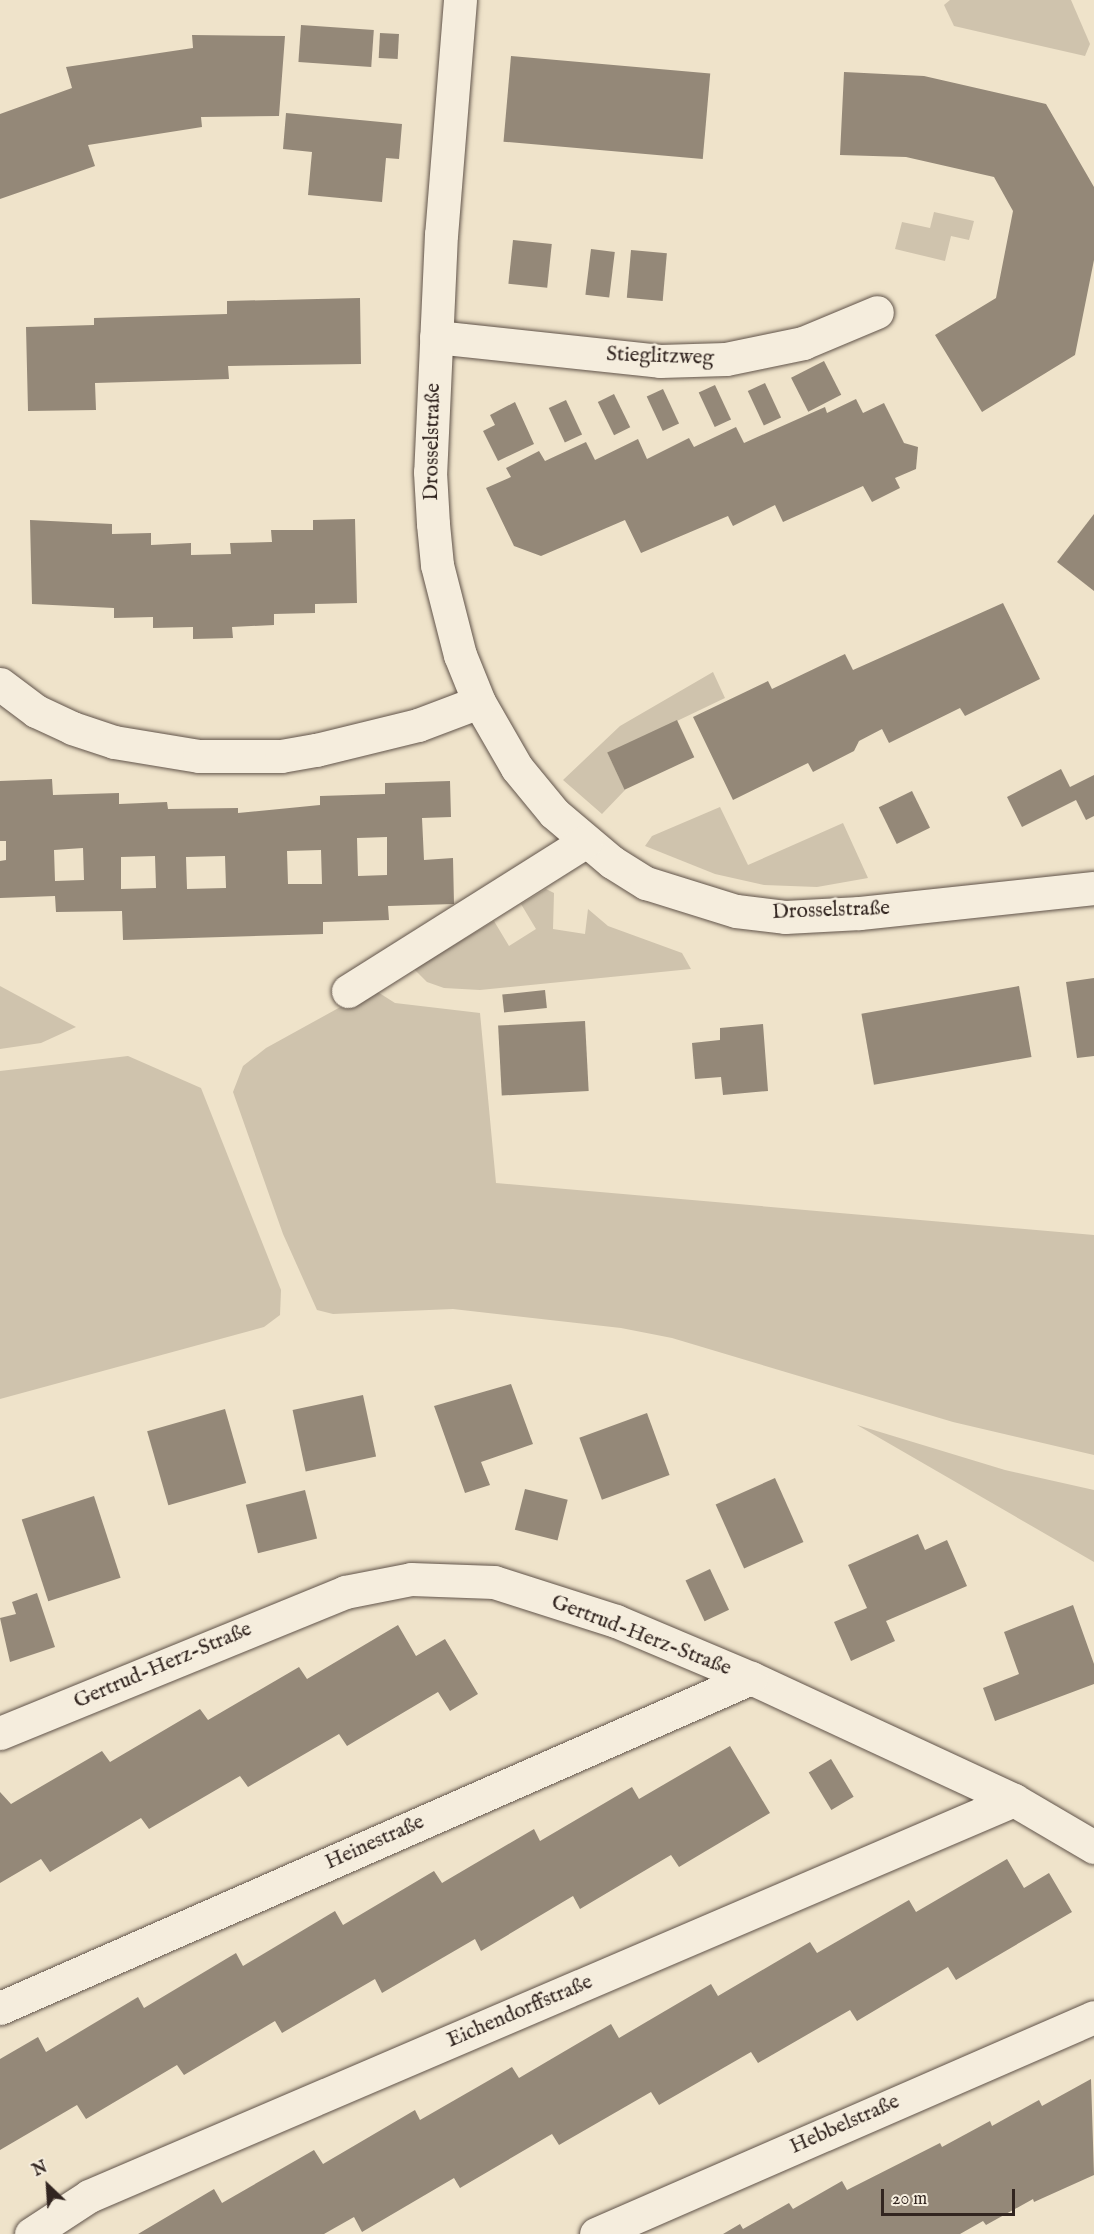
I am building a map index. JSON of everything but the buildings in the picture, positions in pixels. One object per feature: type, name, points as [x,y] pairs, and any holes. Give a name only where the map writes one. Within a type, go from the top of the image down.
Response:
[{"type":"street","name":"Drosselstraße","points":[[460,0],[436,337],[430,472],[437,565],[447,612],[479,702],[534,791],[586,841],[646,883],[736,910],[785,917],[1094,888]]},
{"type":"street","name":"Stieglitzweg","points":[[436,337],[660,361],[726,359],[803,343],[878,312]]},
{"type":"street","points":[[0,684],[36,711],[72,728],[153,750],[210,756],[280,756],[345,744],[479,702]]},
{"type":"street","points":[[348,991],[586,841]]},
{"type":"street","name":"Gertrud-Herz-Straße","points":[[0,1733],[345,1592],[411,1579],[494,1582],[616,1621],[751,1678],[1014,1800],[1094,1846]]},
{"type":"street","name":"Heinestraße","points":[[0,2008],[751,1678]]},
{"type":"street","name":"Eichendorffstraße","points":[[31,2234],[89,2196],[1014,1800]]},
{"type":"street","name":"Hebbelstraße","points":[[596,2234],[1094,2017]]},
{"type":"shaded area","points":[[950,0],[1071,0],[1090,44],[1085,56],[954,26],[944,5]]},
{"type":"shaded area","points":[[934,212],[974,221],[969,240],[951,236],[945,261],[895,249],[902,222],[930,228]]},
{"type":"shaded area","points":[[713,672],[725,698],[608,754],[625,790],[602,814],[563,780],[620,726]]},
{"type":"shaded area","points":[[720,807],[748,865],[843,823],[868,878],[817,887],[764,885],[715,874],[645,846],[652,836]]},
{"type":"shaded area","points":[[546,889],[554,893],[553,929],[585,934],[588,909],[608,926],[682,953],[691,969],[480,990],[444,988],[427,982],[414,969],[494,921],[509,946],[536,929],[521,904]]},
{"type":"shaded area","points":[[0,986],[76,1027],[41,1043],[0,1049]]},
{"type":"shaded area","points":[[373,989],[395,1003],[480,1013],[496,1183],[1094,1235],[1094,1455],[953,1422],[672,1338],[621,1328],[453,1309],[333,1314],[317,1310],[283,1234],[233,1092],[243,1066],[266,1048]]},
{"type":"shaded area","points":[[128,1056],[201,1088],[281,1290],[280,1315],[264,1327],[0,1399],[0,1071]]},
{"type":"shaded area","points":[[857,1425],[1005,1470],[1094,1490],[1094,1562]]}]
